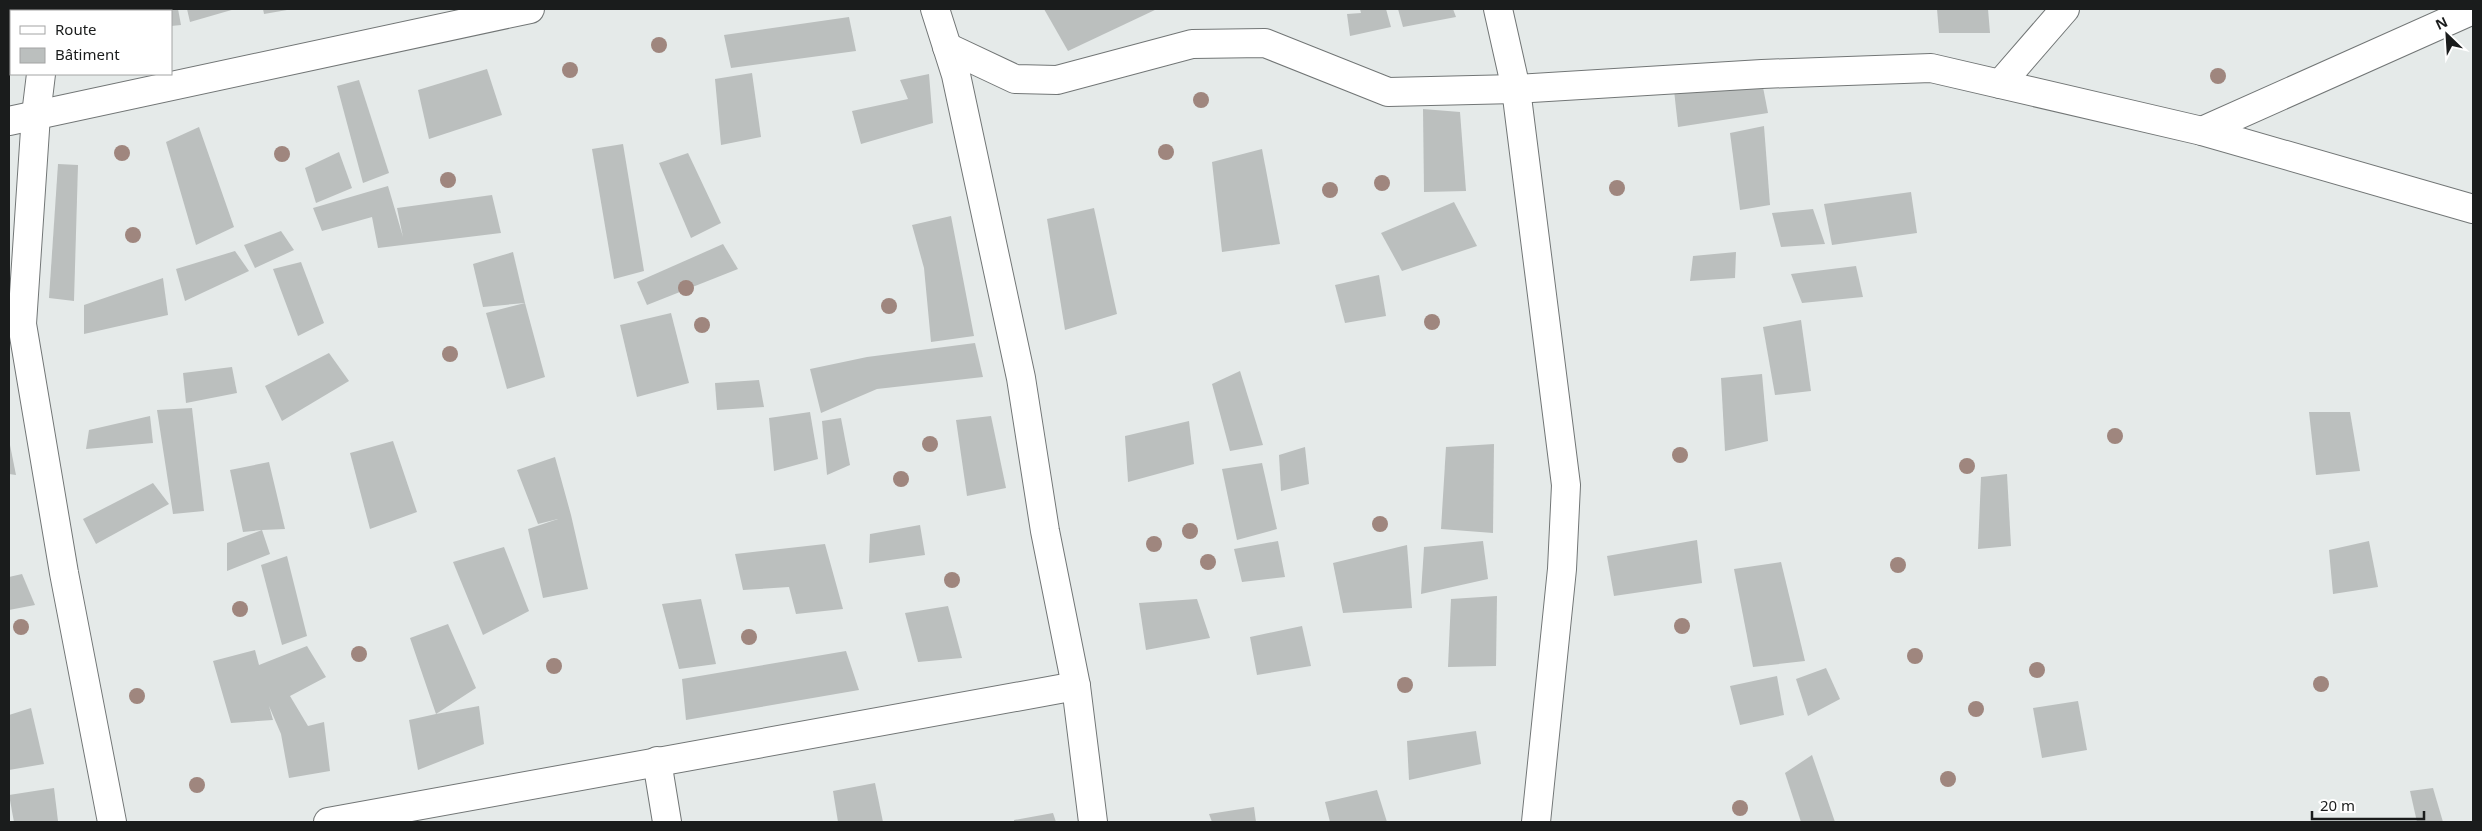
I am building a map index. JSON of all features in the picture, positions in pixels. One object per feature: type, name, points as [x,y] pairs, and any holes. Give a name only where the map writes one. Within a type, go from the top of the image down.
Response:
[{"type":"street","points":[[9,121],[530,9]]},
{"type":"street","points":[[936,9],[948,47],[1021,378],[1045,530],[1076,686],[1093,822]]},
{"type":"street","points":[[1498,9],[1516,89],[1566,485],[1562,569],[1536,822]]},
{"type":"street","points":[[2000,84],[2065,9]]},
{"type":"street","points":[[2202,131],[2473,10]]},
{"type":"street","points":[[948,47],[1015,79],[1057,80],[1192,44],[1265,43],[1388,92],[1516,89],[1762,74],[1931,68],[2202,131],[2473,209]]},
{"type":"street","points":[[41,75],[36,115],[22,324],[64,573],[112,822]]},
{"type":"street","points":[[328,822],[1076,686]]},
{"type":"street","points":[[657,761],[667,822]]},
{"type":"building","points":[[178,9],[181,25],[172,26],[172,10],[108,10]]},
{"type":"building","points":[[187,9],[235,9],[190,22]]},
{"type":"building","points":[[263,9],[287,9],[287,10],[264,14]]},
{"type":"building","points":[[1044,9],[1157,9],[1068,51]]},
{"type":"building","points":[[1360,9],[1386,9],[1391,27],[1350,36],[1347,14],[1361,13]]},
{"type":"building","points":[[1398,9],[1453,9],[1456,17],[1403,27]]},
{"type":"building","points":[[1937,9],[1988,9],[1990,33],[1939,33]]},
{"type":"building","points":[[849,17],[856,51],[731,68],[724,35]]},
{"type":"building","points":[[487,69],[502,115],[429,139],[418,90]]},
{"type":"building","points":[[752,73],[761,137],[721,145],[715,79]]},
{"type":"building","points":[[929,74],[933,123],[861,144],[852,111],[908,99],[900,80]]},
{"type":"building","points":[[1761,77],[1768,113],[1678,127],[1674,90]]},
{"type":"building","points":[[359,80],[389,173],[363,183],[337,86]]},
{"type":"building","points":[[1423,109],[1460,112],[1466,191],[1424,192]]},
{"type":"building","points":[[1764,126],[1770,205],[1740,210],[1730,133]]},
{"type":"building","points":[[199,127],[234,227],[196,245],[166,142]]},
{"type":"building","points":[[623,144],[644,271],[614,279],[592,149]]},
{"type":"building","points":[[1262,149],[1280,244],[1222,252],[1212,162]]},
{"type":"building","points":[[339,152],[352,188],[316,203],[305,168]]},
{"type":"building","points":[[688,153],[721,223],[691,238],[659,163]]},
{"type":"building","points":[[58,164],[78,165],[74,301],[49,298]]},
{"type":"building","points":[[388,186],[403,237],[397,208],[492,195],[501,233],[378,248],[372,217],[322,231],[313,208]]},
{"type":"building","points":[[1911,192],[1917,233],[1832,245],[1824,204]]},
{"type":"building","points":[[1454,202],[1477,246],[1402,271],[1381,233]]},
{"type":"building","points":[[1094,208],[1117,314],[1065,330],[1047,219]]},
{"type":"building","points":[[1813,209],[1825,244],[1781,247],[1772,213]]},
{"type":"building","points":[[951,216],[974,336],[931,342],[924,268],[912,225]]},
{"type":"building","points":[[281,231],[294,250],[255,268],[244,245]]},
{"type":"building","points":[[723,244],[738,269],[647,305],[637,282]]},
{"type":"building","points":[[235,251],[249,271],[185,301],[176,269]]},
{"type":"building","points":[[513,252],[525,303],[483,307],[473,264]]},
{"type":"building","points":[[1736,252],[1735,278],[1690,281],[1693,256]]},
{"type":"building","points":[[301,262],[324,323],[298,336],[273,269]]},
{"type":"building","points":[[1856,266],[1863,297],[1802,303],[1791,274]]},
{"type":"building","points":[[1379,275],[1386,316],[1345,323],[1335,285]]},
{"type":"building","points":[[163,278],[168,315],[84,334],[84,305]]},
{"type":"building","points":[[525,303],[545,377],[507,389],[486,313]]},
{"type":"building","points":[[671,313],[689,383],[637,397],[620,325]]},
{"type":"building","points":[[1801,320],[1811,391],[1775,395],[1763,327]]},
{"type":"building","points":[[975,343],[983,377],[877,389],[821,413],[810,369],[867,357]]},
{"type":"building","points":[[329,353],[349,381],[282,421],[265,386]]},
{"type":"building","points":[[232,367],[237,393],[186,403],[183,373]]},
{"type":"building","points":[[1240,371],[1263,445],[1230,451],[1212,384]]},
{"type":"building","points":[[1762,374],[1768,441],[1725,451],[1721,378]]},
{"type":"building","points":[[759,380],[764,407],[717,410],[715,383]]},
{"type":"building","points":[[192,408],[204,511],[173,514],[157,410]]},
{"type":"building","points":[[810,412],[818,459],[774,471],[769,418]]},
{"type":"building","points":[[2309,412],[2350,412],[2360,471],[2316,475]]},
{"type":"building","points":[[150,416],[153,443],[86,449],[89,430]]},
{"type":"building","points":[[991,416],[1006,488],[967,496],[956,420]]},
{"type":"building","points":[[841,418],[850,465],[827,475],[822,421]]},
{"type":"building","points":[[1189,421],[1194,464],[1128,482],[1125,436]]},
{"type":"building","points":[[393,441],[417,512],[370,529],[350,453]]},
{"type":"building","points":[[1494,444],[1493,533],[1441,529],[1446,447]]},
{"type":"building","points":[[10,445],[16,475],[9,474]]},
{"type":"building","points":[[1305,447],[1309,484],[1281,491],[1279,455]]},
{"type":"building","points":[[555,457],[588,589],[543,598],[528,529],[558,519],[538,524],[517,470]]},
{"type":"building","points":[[269,462],[285,529],[243,532],[230,470]]},
{"type":"building","points":[[1262,463],[1277,529],[1237,540],[1222,469]]},
{"type":"building","points":[[2007,474],[2011,546],[1978,549],[1981,477]]},
{"type":"building","points":[[153,483],[169,504],[96,544],[83,519]]},
{"type":"building","points":[[920,525],[925,555],[869,563],[870,534]]},
{"type":"building","points":[[262,530],[270,554],[227,571],[227,543]]},
{"type":"building","points":[[1697,540],[1702,583],[1614,596],[1607,556]]},
{"type":"building","points":[[1278,541],[1285,577],[1242,582],[1234,549]]},
{"type":"building","points":[[1483,541],[1488,579],[1421,594],[1424,547]]},
{"type":"building","points":[[2369,541],[2378,587],[2333,594],[2329,550]]},
{"type":"building","points":[[825,544],[843,609],[796,614],[789,587],[743,590],[735,554]]},
{"type":"building","points":[[1407,545],[1412,608],[1343,613],[1333,563]]},
{"type":"building","points":[[504,547],[529,611],[483,635],[453,562]]},
{"type":"building","points":[[287,556],[307,636],[282,645],[261,565]]},
{"type":"building","points":[[1781,562],[1805,661],[1753,667],[1734,569]]},
{"type":"building","points":[[22,574],[35,605],[9,610],[9,577]]},
{"type":"building","points":[[1497,596],[1496,666],[1448,667],[1451,599]]},
{"type":"building","points":[[701,599],[716,664],[679,669],[662,604]]},
{"type":"building","points":[[1197,599],[1210,638],[1146,650],[1139,603]]},
{"type":"building","points":[[948,606],[962,658],[918,662],[905,613]]},
{"type":"building","points":[[448,624],[476,688],[436,714],[410,638]]},
{"type":"building","points":[[1302,626],[1311,666],[1257,675],[1250,637]]},
{"type":"building","points":[[307,646],[326,677],[290,696],[308,726],[324,722],[330,771],[289,778],[281,734],[269,706],[273,720],[231,723],[213,661],[255,650],[259,665]]},
{"type":"building","points":[[846,651],[859,690],[686,720],[682,679]]},
{"type":"building","points":[[1826,668],[1840,699],[1808,716],[1796,679]]},
{"type":"building","points":[[1777,676],[1784,715],[1740,725],[1730,686]]},
{"type":"building","points":[[2078,701],[2087,750],[2042,758],[2033,708]]},
{"type":"building","points":[[479,706],[484,744],[418,770],[409,720]]},
{"type":"building","points":[[31,708],[44,764],[9,770],[9,715]]},
{"type":"building","points":[[1476,731],[1481,764],[1409,780],[1407,741]]},
{"type":"building","points":[[1812,755],[1835,822],[1801,822],[1785,773]]},
{"type":"building","points":[[875,783],[883,822],[838,822],[833,791]]},
{"type":"building","points":[[54,788],[58,821],[14,822],[9,795]]},
{"type":"building","points":[[2433,788],[2443,822],[2417,822],[2410,791]]},
{"type":"building","points":[[1377,790],[1387,822],[1330,822],[1325,802]]},
{"type":"building","points":[[1254,807],[1256,822],[1212,822],[1209,814]]},
{"type":"building","points":[[1053,813],[1056,822],[1014,822],[1014,820]]}]
